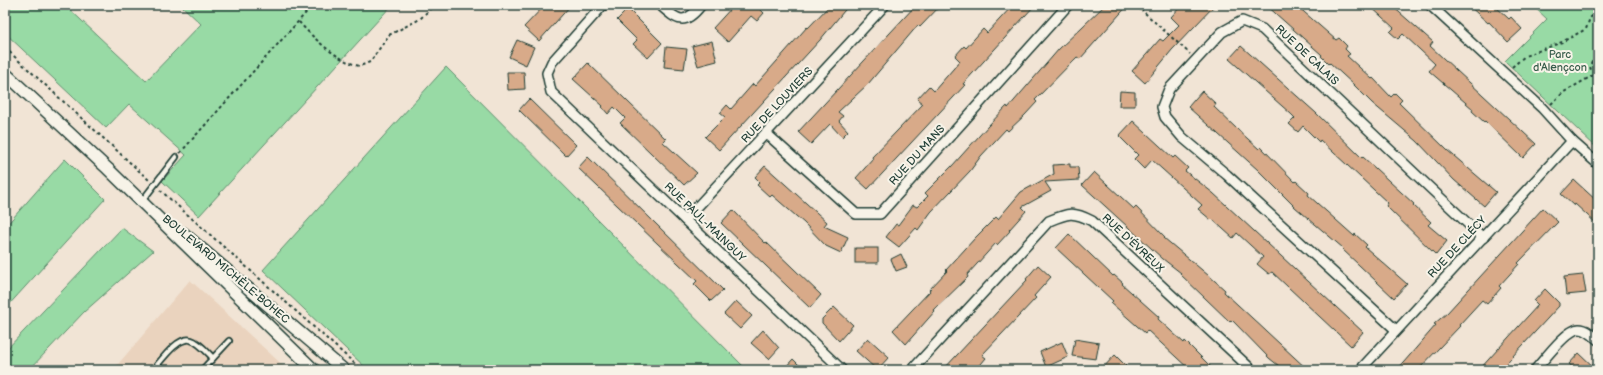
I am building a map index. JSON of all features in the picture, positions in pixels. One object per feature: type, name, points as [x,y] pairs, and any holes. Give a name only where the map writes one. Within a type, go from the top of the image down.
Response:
[{"type":"street","name":"RUE PAUL-MAINGUY","points":[[603,5],[552,62],[547,73],[551,92],[842,370]]},
{"type":"street","points":[[660,5],[675,18],[685,20],[693,16],[701,5]]},
{"type":"street","name":"RUE DE LOUVIERS","points":[[685,220],[767,134],[885,5]]},
{"type":"street","name":"RUE DU MANS","points":[[767,134],[856,214],[880,214],[1068,5]]},
{"type":"street","points":[[1430,5],[1542,108],[1572,141],[1598,164]]},
{"type":"street","name":"RUE DE CALAIS","points":[[1396,330],[1227,175],[1182,137],[1165,117],[1162,107],[1169,88],[1195,59],[1222,32],[1242,21],[1262,29],[1483,238]]},
{"type":"street","name":"BOULEVARD MICHÈLE-BOHEC","points":[[5,73],[142,200],[344,370]]},
{"type":"street","name":"RUE DE CLÉCY","points":[[1360,370],[1572,141]]},
{"type":"street","name":"BOULEVARD MICHÈLE-BOHEC","points":[[142,200],[314,370]]},
{"type":"street","name":"RUE D'ÉVREUX","points":[[912,370],[1049,221],[1068,213],[1080,215],[1092,221],[1252,370]]},
{"type":"street","points":[[1535,370],[1569,332],[1577,329],[1585,330],[1598,340]]},
{"type":"lane","points":[[142,200],[176,157]]},
{"type":"lane","points":[[153,370],[178,342],[185,339],[192,340],[214,358]]},
{"type":"lane","points":[[202,370],[228,342]]},
{"type":"path","points":[[176,157],[313,5]]},
{"type":"path","points":[[298,22],[312,37],[346,61],[360,66],[370,62],[389,35],[420,19],[434,5]]},
{"type":"path","points":[[1136,5],[1195,59]]},
{"type":"path","points":[[1505,74],[1525,56],[1562,42],[1586,29],[1590,18],[1598,10]]},
{"type":"path","points":[[5,48],[151,182]]},
{"type":"path","points":[[1598,60],[1592,62],[1590,66],[1593,72],[1598,73]]},
{"type":"path","points":[[1542,108],[1551,104],[1564,92],[1598,73]]},
{"type":"path","name":"BOULEVARD MICHÈLE-BOHEC","points":[[159,189],[362,370]]},
{"type":"shaded area","points":[[190,280],[288,370],[113,370]]},
{"type":"green space","points":[[5,5],[65,5],[146,81],[201,24],[181,5],[392,5],[199,216],[162,181],[186,155],[129,104],[106,128],[5,33]]},
{"type":"green space","name":"Parc d'Alençcon","points":[[1532,5],[1598,5],[1598,149],[1505,61],[1547,19]]},
{"type":"green space","points":[[446,67],[747,370],[368,370],[263,270]]},
{"type":"green space","points":[[65,159],[105,199],[5,309],[5,227]]},
{"type":"green space","points":[[122,228],[153,251],[84,312],[29,370],[5,370],[5,351]]},
{"type":"building","points":[[545,5],[571,5],[539,41],[524,27]]},
{"type":"building","points":[[734,5],[756,5],[764,13],[757,21],[751,16],[728,42],[713,28]]},
{"type":"building","points":[[830,5],[849,5],[820,40],[719,150],[705,137],[725,117],[720,113],[727,105],[731,109],[753,84],[755,86],[807,27],[808,28]]},
{"type":"building","points":[[916,5],[941,5],[920,27],[918,25],[868,84],[838,112],[843,116],[839,121],[848,131],[842,137],[830,124],[811,144],[798,132]]},
{"type":"building","points":[[1013,5],[1035,5],[963,84],[965,85],[868,189],[856,178],[873,159],[872,157],[923,104],[917,99],[929,86],[934,91],[960,61],[955,56],[964,46],[966,48],[983,29],[987,33]]},
{"type":"building","points":[[1105,5],[1128,5],[1080,59],[1077,57],[1035,100],[1037,102],[1025,115],[1008,131],[1006,129],[981,156],[970,171],[931,212],[918,230],[916,228],[899,247],[886,237],[896,224],[898,225],[913,205],[917,207],[928,196],[925,193],[1007,106],[1008,108],[1059,49]]},
{"type":"building","points":[[1182,5],[1215,5],[1172,50],[1145,83],[1132,71],[1160,39],[1163,41],[1179,25],[1171,17]]},
{"type":"building","points":[[1266,5],[1296,5],[1336,40],[1339,38],[1347,46],[1345,49],[1350,54],[1347,56],[1372,79],[1373,78],[1391,97],[1395,93],[1402,100],[1399,103],[1447,150],[1496,192],[1484,206],[1454,180],[1417,141],[1372,103],[1330,63],[1329,64],[1321,56],[1322,55]]},
{"type":"building","points":[[1369,5],[1391,5],[1433,42],[1430,46],[1536,144],[1523,158],[1485,121],[1484,122],[1472,111],[1473,109],[1429,71],[1435,64],[1403,34],[1398,39],[1390,32],[1394,28]]},
{"type":"building","points":[[1468,5],[1494,5],[1509,19],[1511,17],[1522,29],[1508,42],[1489,22],[1488,23]]},
{"type":"building","points":[[628,9],[662,43],[648,58],[633,44],[637,40],[617,20]]},
{"type":"building","points":[[517,40],[534,47],[526,65],[509,57]]},
{"type":"building","points":[[712,41],[717,61],[698,66],[692,46]]},
{"type":"building","points":[[1241,46],[1316,113],[1362,158],[1363,157],[1414,204],[1413,205],[1431,222],[1428,225],[1447,241],[1436,255],[1386,206],[1388,203],[1320,140],[1319,142],[1303,126],[1298,132],[1289,124],[1295,118],[1229,59]]},
{"type":"building","points":[[666,47],[687,49],[684,69],[664,67]]},
{"type":"building","points":[[588,63],[666,139],[663,142],[697,173],[684,185],[620,123],[625,118],[614,107],[608,114],[602,107],[603,106],[573,79]]},
{"type":"building","points":[[507,72],[524,72],[525,89],[508,90]]},
{"type":"building","points":[[1120,91],[1135,92],[1135,106],[1119,106]]},
{"type":"building","points":[[1202,91],[1216,104],[1214,107],[1237,129],[1259,149],[1261,147],[1295,182],[1296,181],[1309,193],[1308,195],[1354,236],[1355,234],[1367,245],[1365,247],[1407,284],[1394,298],[1342,249],[1343,248],[1295,207],[1258,170],[1188,107]]},
{"type":"building","points":[[529,99],[576,145],[566,156],[519,110]]},
{"type":"building","points":[[1133,121],[1173,158],[1175,156],[1188,168],[1185,171],[1213,193],[1363,332],[1351,346],[1272,272],[1269,274],[1257,264],[1263,257],[1237,233],[1233,238],[1212,219],[1211,220],[1198,209],[1202,205],[1152,160],[1144,169],[1134,159],[1138,155],[1119,136]]},
{"type":"building","points":[[588,157],[723,290],[711,301],[694,284],[697,281],[578,168]]},
{"type":"building","points":[[1070,164],[1070,167],[1078,167],[1079,180],[1045,182],[1051,191],[1022,207],[1026,211],[1009,230],[1010,231],[997,245],[996,243],[967,275],[968,277],[934,310],[935,311],[906,344],[893,330],[930,291],[929,290],[975,238],[996,217],[998,219],[1021,192],[1054,174],[1053,165]]},
{"type":"building","points":[[765,166],[827,222],[824,226],[848,237],[841,253],[826,246],[804,223],[772,195],[770,197],[757,185],[760,182],[755,177]]},
{"type":"building","points":[[1094,172],[1134,209],[1136,207],[1165,237],[1164,238],[1225,290],[1224,292],[1308,370],[1284,370],[1269,358],[1232,320],[1230,322],[1180,274],[1181,273],[1163,259],[1082,185]]},
{"type":"building","points":[[1574,180],[1598,202],[1598,225],[1575,204],[1574,206],[1561,194]]},
{"type":"building","points":[[1543,208],[1558,222],[1518,263],[1519,264],[1499,286],[1501,288],[1487,304],[1482,300],[1459,325],[1460,326],[1418,370],[1397,370],[1436,325],[1434,324],[1447,313]]},
{"type":"building","points":[[733,210],[765,243],[766,242],[821,295],[810,308],[721,223]]},
{"type":"building","points":[[1069,234],[1159,317],[1158,319],[1184,343],[1185,341],[1214,370],[1190,370],[1147,330],[1145,333],[1111,303],[1113,301],[1056,248]]},
{"type":"building","points":[[855,248],[878,248],[878,263],[855,263]]},
{"type":"building","points":[[901,254],[907,267],[896,271],[891,259]]},
{"type":"building","points":[[1038,265],[1051,277],[1034,296],[1036,298],[982,355],[986,358],[976,370],[943,370],[1027,280],[1026,279]]},
{"type":"building","points":[[1583,275],[1586,293],[1566,295],[1564,277]]},
{"type":"building","points":[[1545,289],[1559,303],[1559,306],[1500,370],[1479,370],[1538,305],[1534,301]]},
{"type":"building","points":[[736,301],[752,316],[740,329],[724,314]]},
{"type":"building","points":[[834,307],[853,325],[839,341],[822,323],[822,319]]},
{"type":"building","points":[[763,330],[779,348],[769,359],[751,343]]},
{"type":"building","points":[[868,338],[889,357],[877,370],[856,351]]},
{"type":"building","points":[[1075,339],[1099,343],[1096,359],[1072,356]]},
{"type":"building","points":[[1062,342],[1068,357],[1046,367],[1040,352]]},
{"type":"building","points":[[1579,353],[1597,370],[1576,370],[1569,364]]},
{"type":"building","points":[[1115,355],[1126,366],[1122,370],[1101,370]]},
{"type":"building","points":[[793,359],[804,370],[783,370]]}]
